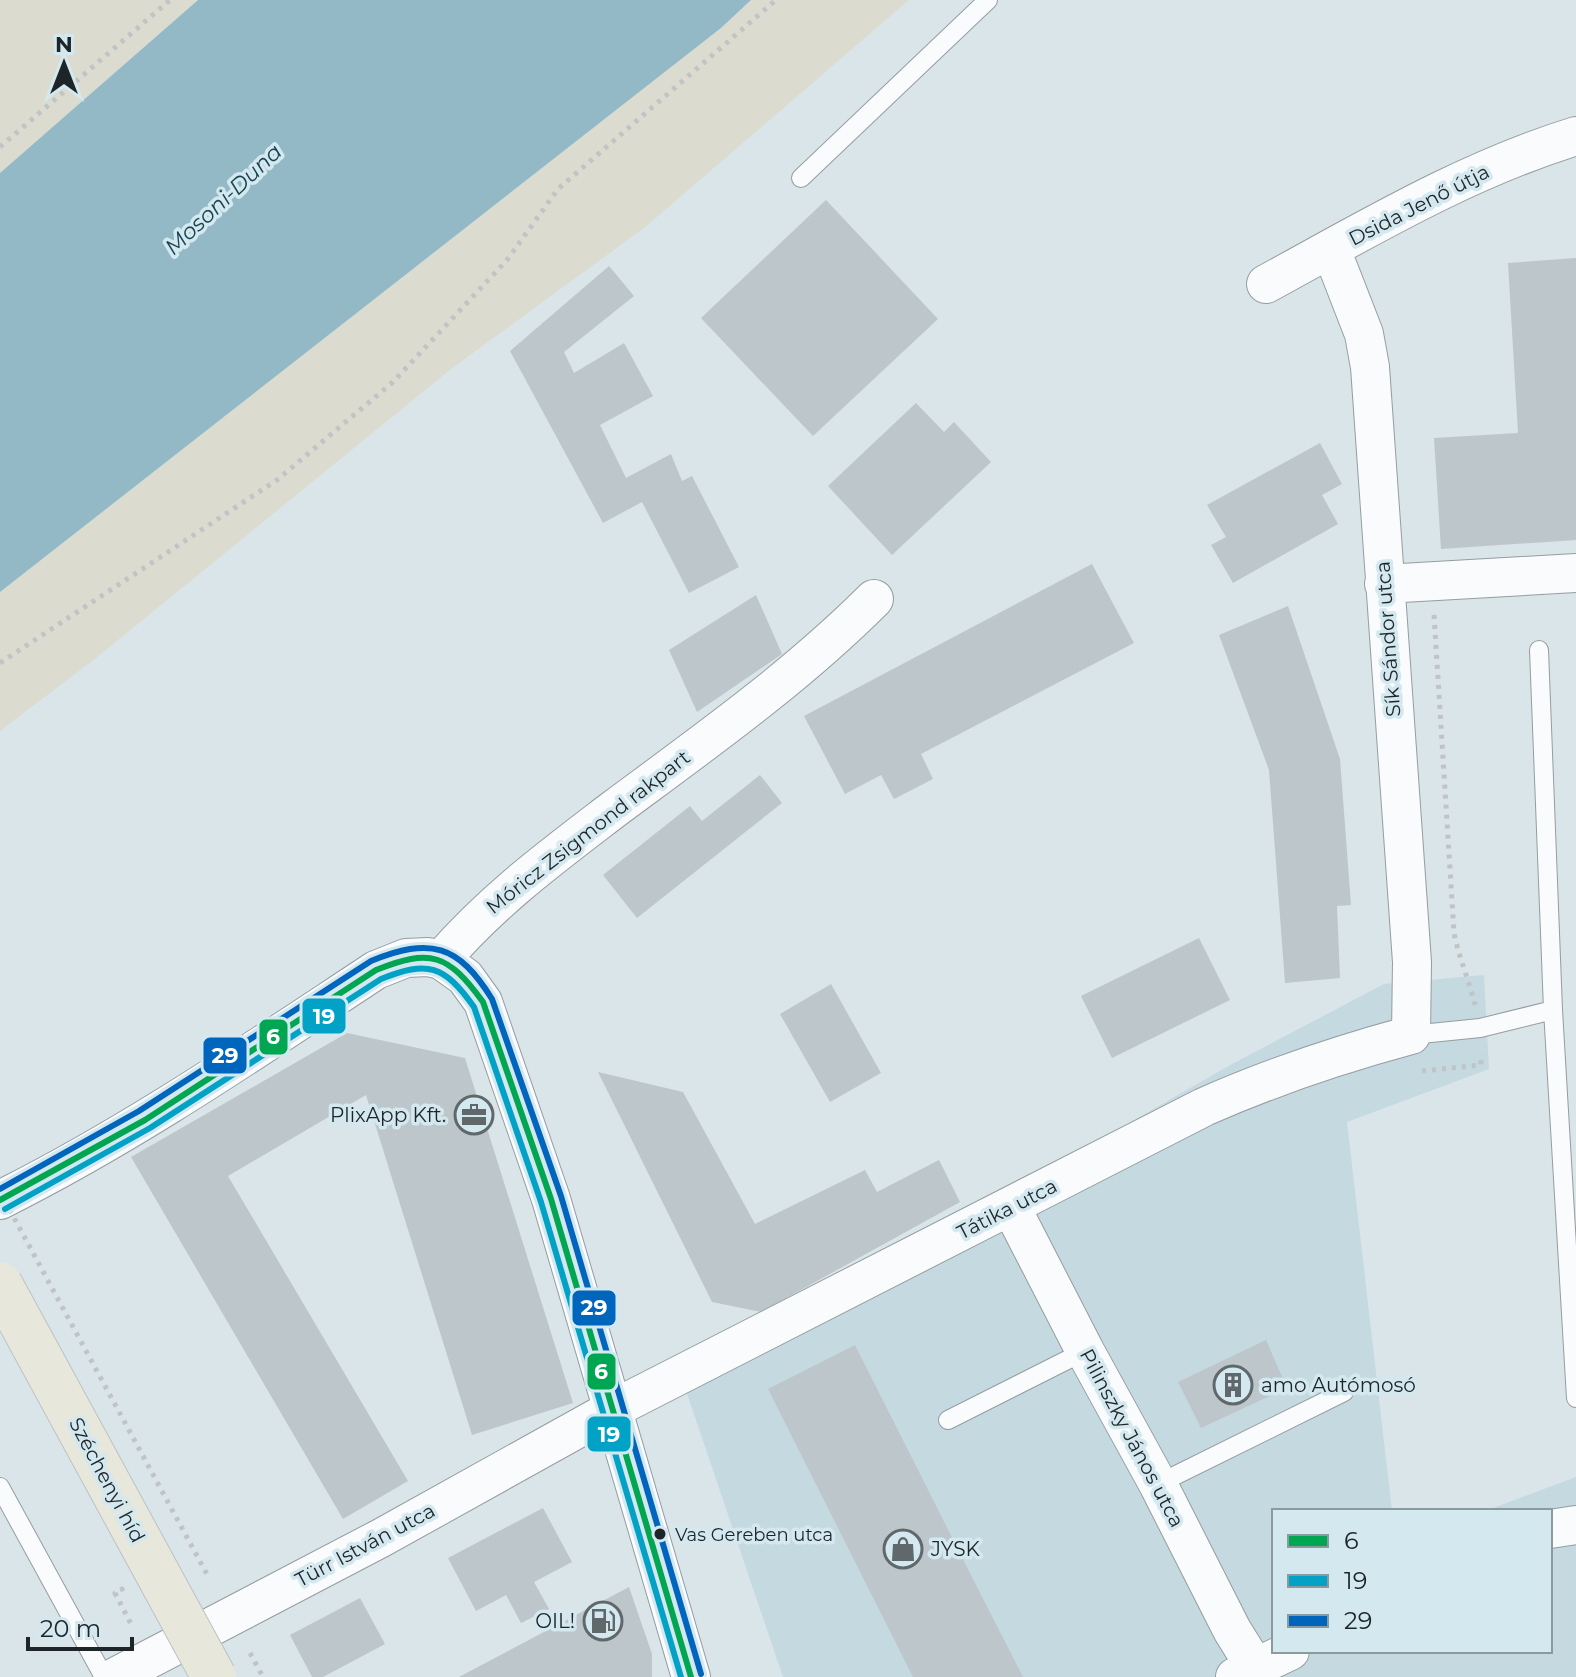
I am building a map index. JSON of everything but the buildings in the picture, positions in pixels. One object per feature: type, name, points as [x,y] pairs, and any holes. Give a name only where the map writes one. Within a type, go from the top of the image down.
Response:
[{"type":"main road","name":"Széchenyi híd","points":[[0,1284],[214,1677]]},
{"type":"street","name":"Dsida Jenő útja","points":[[1266,284],[1450,186],[1576,136]]},
{"type":"street","name":"Sík Sándor utca","points":[[1331,249],[1364,334],[1370,367],[1412,962],[1411,1035]]},
{"type":"street","points":[[1384,584],[1576,573]]},
{"type":"street","name":"Móricz Zsigmond rakpart","points":[[441,960],[471,925],[516,884],[780,682],[841,633],[874,599]]},
{"type":"street","points":[[0,1200],[172,1103],[376,970],[406,958],[441,960],[465,977],[476,990],[490,1018],[551,1199],[691,1677]]},
{"type":"street","name":"Tátika utca","points":[[613,1409],[1204,1107],[1271,1077],[1411,1035]]},
{"type":"street","name":"Pilinszky János utca","points":[[1011,1207],[1232,1630],[1245,1672]]},
{"type":"street","name":"Türr István utca","points":[[115,1677],[381,1538],[613,1409]]},
{"type":"street","points":[[1552,1529],[1576,1525]]},
{"type":"street","points":[[1245,1672],[1286,1653]]},
{"type":"lane","points":[[801,178],[988,0]]},
{"type":"lane","points":[[1539,650],[1553,1010],[1576,1398]]},
{"type":"lane","points":[[1411,1035],[1480,1028],[1553,1010]]},
{"type":"lane","points":[[948,1420],[1085,1351]]},
{"type":"lane","points":[[1158,1484],[1344,1392]]},
{"type":"lane","points":[[0,1487],[104,1677]]},
{"type":"path","points":[[0,147],[170,0]]},
{"type":"path","points":[[0,663],[277,480],[393,382],[507,260],[558,189],[776,0]]},
{"type":"path","points":[[0,1192],[210,1580]]},
{"type":"path","points":[[133,1629],[115,1593],[122,1589],[141,1626]]},
{"type":"path","points":[[248,1649],[263,1677]]},
{"type":"shaded area","points":[[0,0],[198,0],[0,173]]},
{"type":"shaded area","points":[[751,0],[909,0],[644,228],[451,369],[96,658],[0,731],[0,592],[721,28]]},
{"type":"shaded area","points":[[1484,975],[1489,1069],[1347,1122],[1392,1509],[1272,1509],[1272,1653],[1552,1653],[1552,1509],[1490,1509],[1576,1477],[1576,1677],[783,1677],[676,1361],[984,1206],[1232,1064],[1384,984]]},
{"type":"water","name":"Mosoni-Duna","points":[[198,0],[751,0],[721,28],[0,592],[0,173]]},
{"type":"transit line","name":"29","points":[[0,1189],[139,1111],[371,961],[392,953],[426,948],[454,956],[467,966],[492,999],[561,1196],[701,1674]]},
{"type":"transit line","name":"6","points":[[0,1200],[145,1120],[376,970],[425,958],[448,965],[483,1002],[551,1199],[691,1677]]},
{"type":"transit line","name":"19","points":[[5,1209],[150,1128],[381,979],[423,968],[444,975],[474,1007],[541,1202],[681,1677]]},
{"type":"place","name":"PlixApp Kft.","points":[[474,1115]]},
{"type":"place","name":"amo Autómosó","points":[[1233,1385]]},
{"type":"place","name":"Vas Gereben utca","points":[[660,1534]]},
{"type":"place","name":"JYSK","points":[[903,1549]]},
{"type":"place","name":"OIL!","points":[[603,1621]]}]
